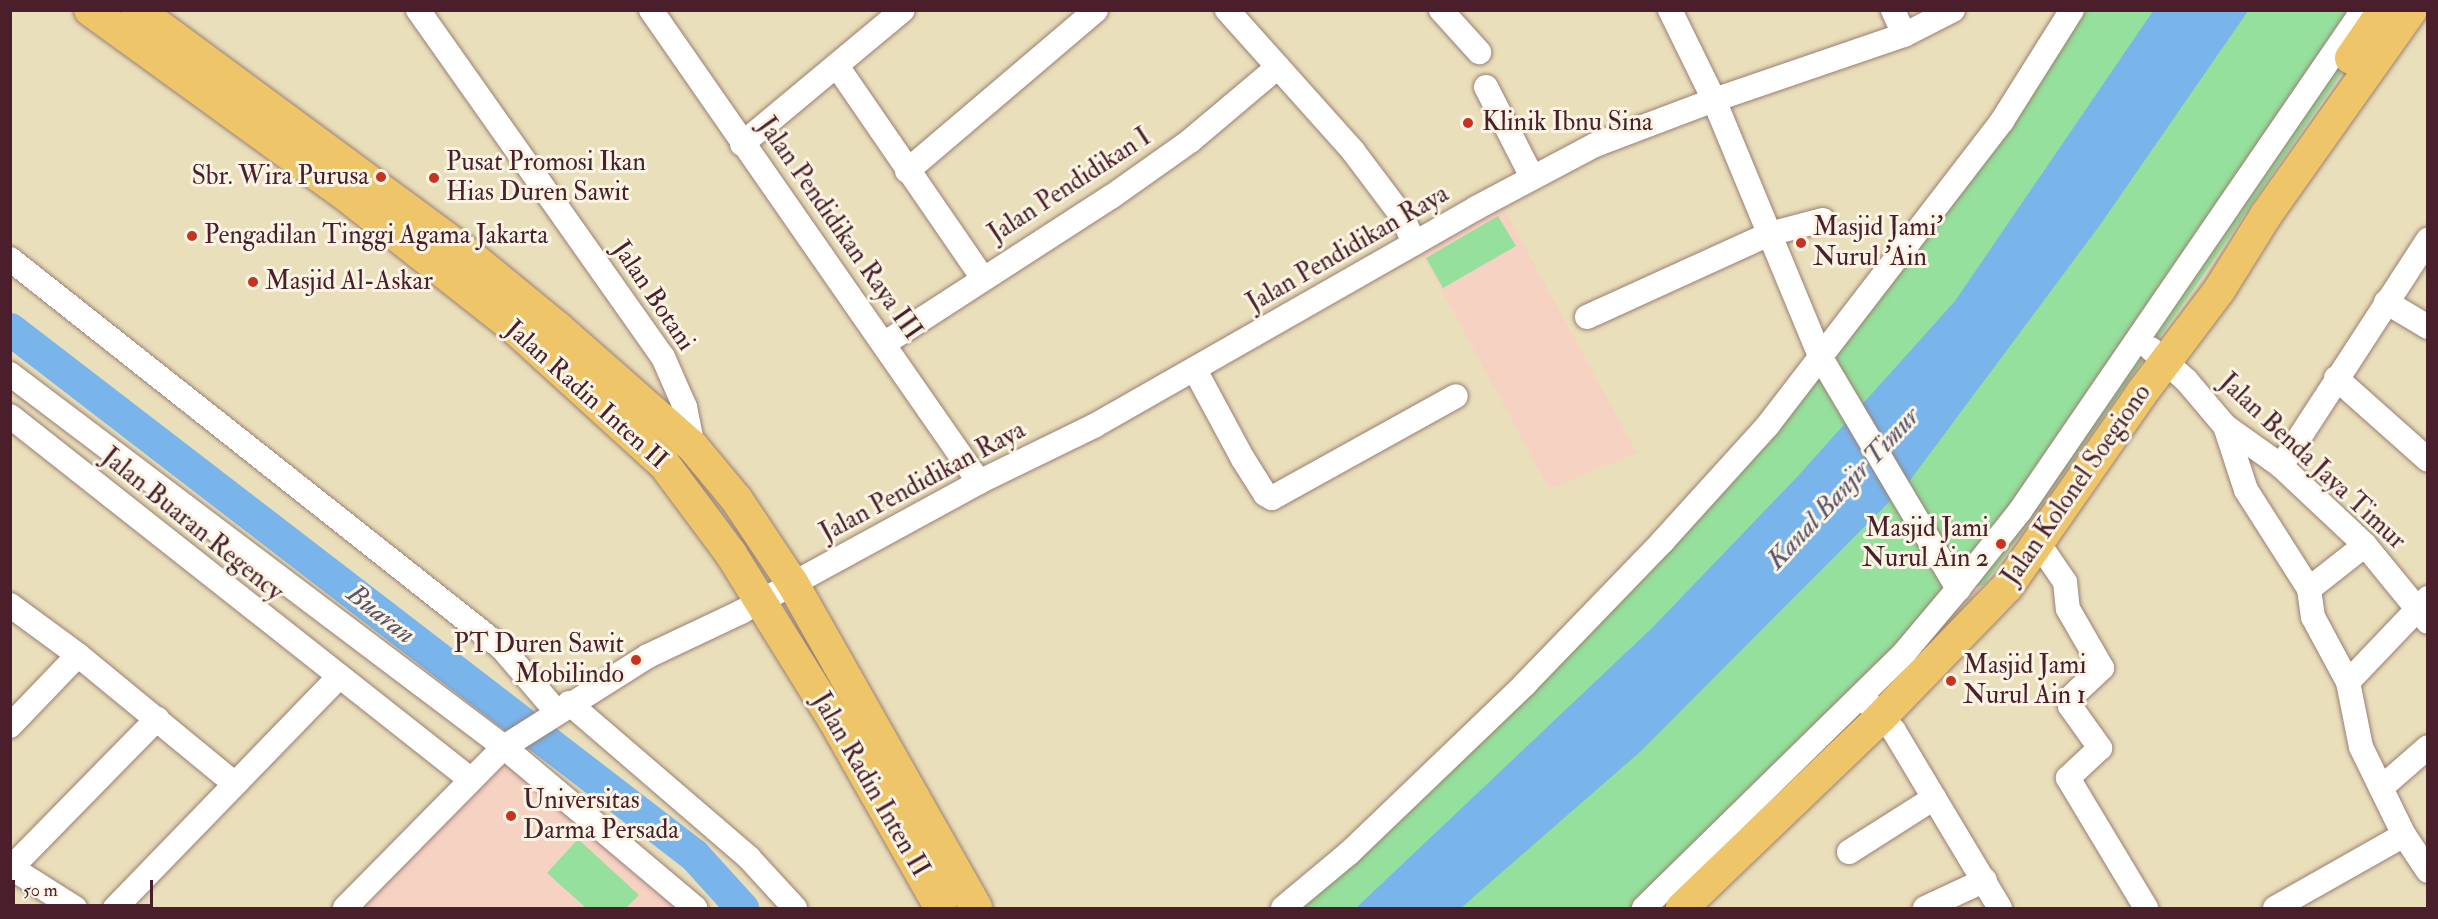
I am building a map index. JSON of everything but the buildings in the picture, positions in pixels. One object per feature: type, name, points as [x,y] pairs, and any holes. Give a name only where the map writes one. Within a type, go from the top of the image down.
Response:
[{"type":"main road","name":"Jalan Radin Inten II","points":[[90,10],[343,193],[511,325],[581,386],[683,484],[834,720],[941,909]]},
{"type":"main road","name":"Jalan Radin Inten II","points":[[137,10],[464,251],[558,328],[693,447],[736,500],[793,584],[976,909]]},
{"type":"main road","name":"Jalan Kolonel Soegiono","points":[[1682,907],[1875,710],[2007,587],[2039,544],[2158,355],[2384,10]]},
{"type":"main road","name":"Jalan Kolonel Soegiono","points":[[1875,710],[2158,355],[2220,290],[2266,215],[2411,10]]},
{"type":"street","name":"Jalan Botani","points":[[418,10],[663,357],[685,407],[693,447]]},
{"type":"street","points":[[742,144],[903,10]]},
{"type":"street","points":[[907,171],[1096,10]]},
{"type":"street","points":[[1227,10],[1353,151],[1402,216],[1414,243]]},
{"type":"street","points":[[1441,10],[1479,52]]},
{"type":"street","points":[[1670,10],[1714,100],[1825,364],[1965,596]]},
{"type":"street","points":[[1893,10],[1904,35]]},
{"type":"street","name":"Jalan Pendidikan Raya","points":[[345,909],[470,779],[512,742],[559,709],[648,656],[760,602],[979,482],[1094,426],[1414,243],[1532,177],[1595,145],[1714,100],[1904,35],[1953,10]]},
{"type":"street","points":[[1282,909],[1349,853],[1526,684],[1671,533],[1825,364],[2002,121],[2072,10]]},
{"type":"street","points":[[1644,909],[1965,596],[2020,511],[2363,10]]},
{"type":"street","name":"Jalan Pendidikan Raya III","points":[[663,15],[742,144],[885,343],[979,482]]},
{"type":"street","points":[[837,66],[982,277]]},
{"type":"street","name":"Jalan Pendidikan I","points":[[885,343],[982,277],[1111,197],[1182,147],[1278,67]]},
{"type":"street","points":[[1486,87],[1532,177]]},
{"type":"street","points":[[1587,316],[1769,234],[1823,220]]},
{"type":"street","points":[[2281,466],[2427,240]]},
{"type":"street","points":[[10,259],[502,648],[559,709],[749,858],[795,909]]},
{"type":"street","points":[[2386,302],[2427,327]]},
{"type":"street","name":"Jalan Benda Jaya Timur","points":[[2158,355],[2225,426],[2281,466],[2365,544],[2424,610]]},
{"type":"street","points":[[1195,370],[1243,459],[1265,494],[1272,498],[1456,396]]},
{"type":"street","points":[[10,374],[512,742],[695,909]]},
{"type":"street","points":[[2336,378],[2427,460]]},
{"type":"street","name":"Jalan Buaran Regency","points":[[10,416],[338,678],[470,779]]},
{"type":"street","points":[[2225,426],[2246,490],[2309,589],[2313,617],[2348,682],[2361,747],[2404,835],[2427,871]]},
{"type":"street","points":[[2039,544],[2065,582],[2068,609],[2102,668],[2069,699],[2070,706],[2100,748],[2068,778],[2146,909]]},
{"type":"street","points":[[2309,589],[2365,544]]},
{"type":"street","points":[[10,605],[78,655],[234,783]]},
{"type":"street","points":[[2348,682],[2424,610]]},
{"type":"street","points":[[10,726],[78,655]]},
{"type":"street","points":[[115,909],[234,783],[338,678]]},
{"type":"street","points":[[1875,710],[1934,798],[1985,880],[2000,909]]},
{"type":"street","points":[[75,909],[11,868],[157,719]]},
{"type":"street","points":[[2381,788],[2427,747]]},
{"type":"street","points":[[1849,852],[1934,798]]},
{"type":"street","points":[[2275,909],[2404,835]]},
{"type":"street","points":[[1925,909],[1985,880]]},
{"type":"shaded area","points":[[1504,209],[1637,453],[1549,489],[1422,254]]},
{"type":"shaded area","name":"Universitas Darma Persada","points":[[504,747],[695,908],[345,908]]},
{"type":"green space","points":[[2072,11],[2384,11],[2193,290],[1984,585],[1958,590],[1791,780],[1662,908],[1281,908],[1545,664],[1821,358]]},
{"type":"green space","points":[[1498,216],[1516,246],[1443,288],[1426,258]]},
{"type":"green space","points":[[578,839],[639,895],[626,908],[586,908],[547,873]]},
{"type":"water","name":"Kanal Banjir Timur","points":[[2153,11],[2248,11],[2100,225],[1908,483],[1641,751],[1461,908],[1356,908],[1652,628],[1797,477],[1955,301]]},
{"type":"waterway","name":"Buaran","points":[[10,329],[694,855],[742,908]]},
{"type":"place","name":"Klinik Ibnu Sina","points":[[1468,123]]},
{"type":"place","name":"Sbr. Wira Purusa","points":[[381,177]]},
{"type":"place","name":"Pusat Promosi Ikan Hias Duren Sawit","points":[[434,178]]},
{"type":"place","name":"Pengadilan Tinggi Agama Jakarta","points":[[192,236]]},
{"type":"place","name":"Masjid Jami' Nurul 'Ain","points":[[1801,243]]},
{"type":"place","name":"Masjid Al-Askar","points":[[253,282]]},
{"type":"place","name":"Masjid Jami Nurul Ain 2","points":[[2001,544]]},
{"type":"place","name":"PT Duren Sawit Mobilindo","points":[[636,660]]},
{"type":"place","name":"Masjid Jami Nurul Ain 1","points":[[1951,681]]},
{"type":"place","name":"Universitas Darma Persada","points":[[511,816]]}]
